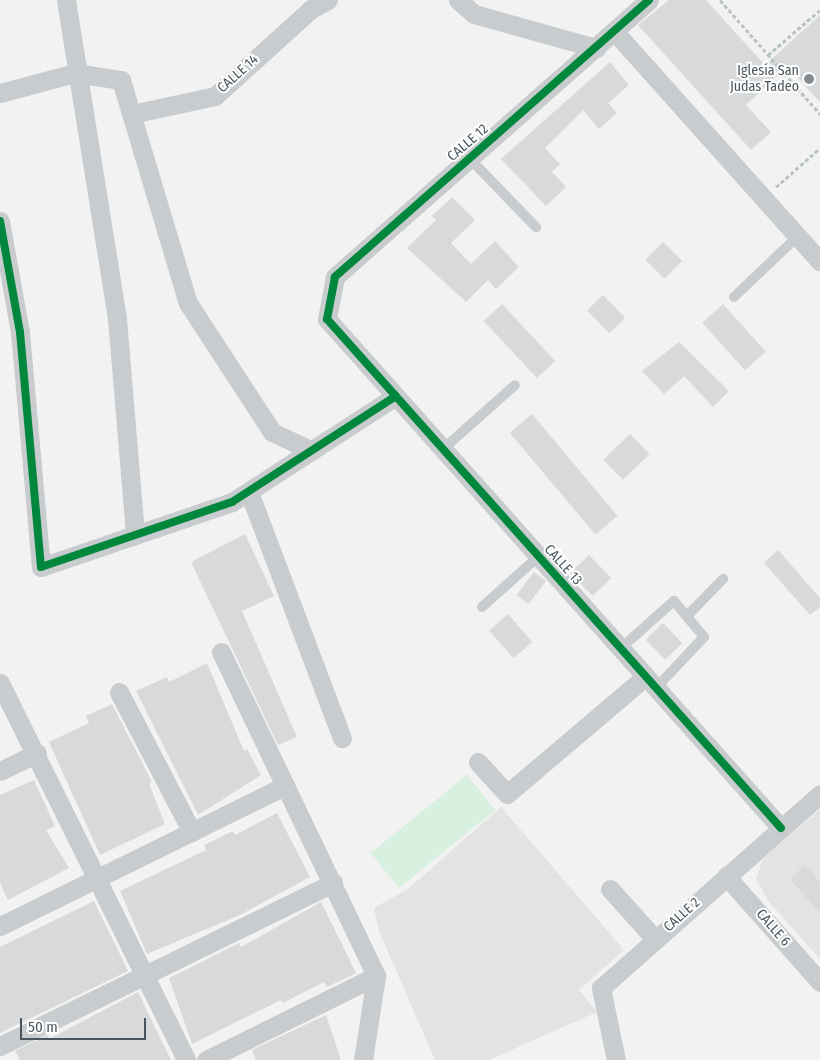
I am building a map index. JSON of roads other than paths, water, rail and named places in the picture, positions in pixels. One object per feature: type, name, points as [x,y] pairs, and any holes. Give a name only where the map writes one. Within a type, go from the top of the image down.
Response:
[{"type":"street","points":[[66,0],[75,73],[117,319],[134,535]]},
{"type":"street","name":"CALLE 14","points":[[132,114],[215,96],[311,9],[328,0]]},
{"type":"street","points":[[458,0],[474,14],[596,48]]},
{"type":"street","name":"CALLE 12","points":[[327,319],[335,277],[649,0]]},
{"type":"street","points":[[614,31],[820,261]]},
{"type":"street","points":[[0,93],[75,73],[121,80],[188,303],[272,432],[310,450]]},
{"type":"street","points":[[0,221],[20,332],[41,567],[232,502],[396,396]]},
{"type":"street","name":"CALLE 13","points":[[327,319],[781,828]]},
{"type":"street","points":[[248,492],[342,738]]},
{"type":"street","points":[[221,652],[376,976],[363,1060]]},
{"type":"street","points":[[478,762],[507,794],[651,682]]},
{"type":"street","points":[[0,683],[99,878],[186,1060]]},
{"type":"street","points":[[119,692],[192,832]]},
{"type":"street","points":[[0,771],[37,753]]},
{"type":"street","points":[[2,921],[99,878],[286,786]]},
{"type":"street","name":"CALLE 2","points":[[616,1060],[601,988],[820,794]]},
{"type":"street","name":"CALLE 6","points":[[726,876],[820,982]]},
{"type":"street","points":[[0,1046],[333,883]]},
{"type":"street","points":[[610,889],[655,939]]},
{"type":"street","points":[[206,1060],[376,976]]},
{"type":"lane","points":[[470,159],[536,227]]},
{"type":"lane","points":[[734,296],[798,236]]},
{"type":"lane","points":[[444,449],[515,385]]},
{"type":"lane","points":[[482,607],[539,556]]},
{"type":"lane","points":[[687,616],[723,579]]},
{"type":"lane","points":[[621,648],[674,601],[704,637],[651,682]]},
{"type":"place","name":"Iglesía San Judas Tadeo","points":[[809,79]]}]
